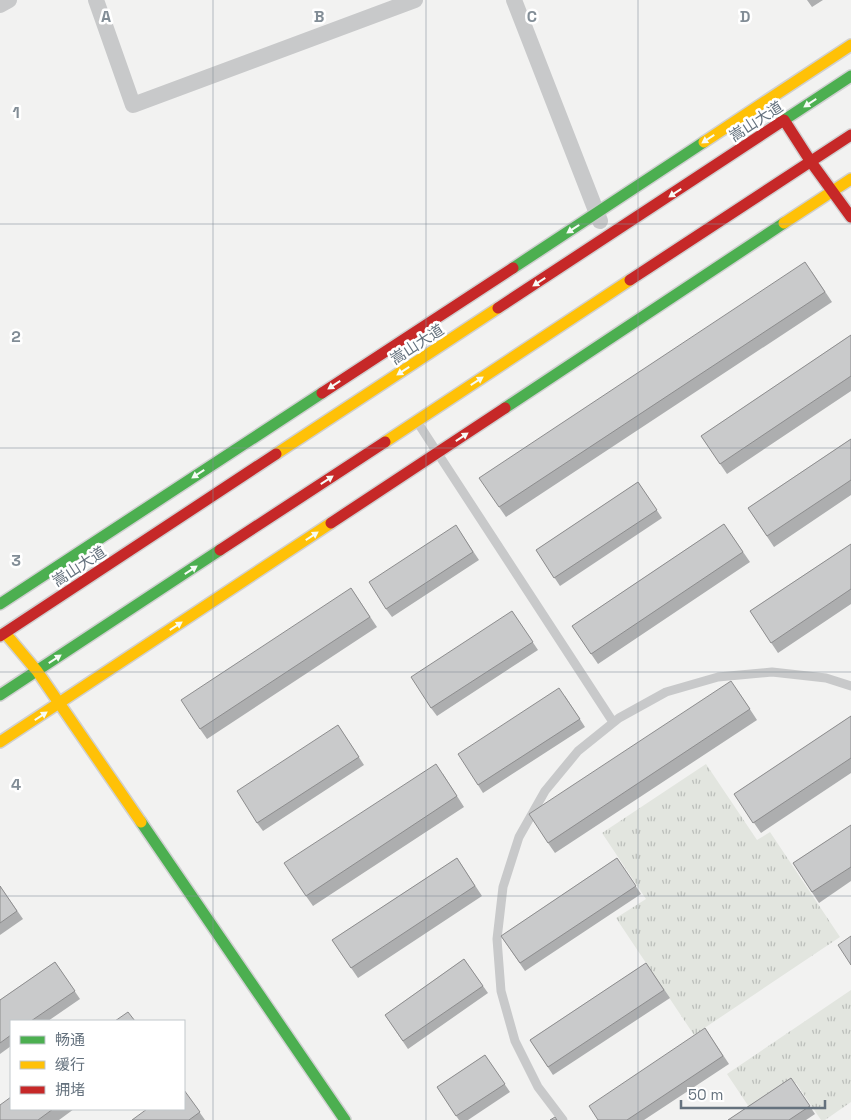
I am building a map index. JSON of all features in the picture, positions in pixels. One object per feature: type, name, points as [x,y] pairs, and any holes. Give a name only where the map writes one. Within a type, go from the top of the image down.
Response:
[{"type":"main road","points":[[0,604],[851,45]]},
{"type":"main road","name":"嵩山大道","points":[[3,635],[851,76]]},
{"type":"main road","points":[[784,120],[811,162],[851,217]]},
{"type":"main road","points":[[0,695],[851,136]]},
{"type":"main road","points":[[0,742],[851,179]]},
{"type":"main road","points":[[3,635],[37,671],[346,1120]]},
{"type":"street","points":[[0,5],[9,0]]},
{"type":"street","points":[[96,0],[133,105],[415,0]]},
{"type":"street","points":[[514,0],[606,237]]},
{"type":"lane","points":[[417,421],[613,722]]},
{"type":"lane","points":[[564,1120],[538,1087],[515,1041],[501,991],[497,939],[502,895],[519,837],[544,791],[578,751],[613,722],[666,692],[718,677],[772,672],[826,678],[851,686]]},
{"type":"green space","points":[[706,764],[757,840],[770,832],[840,937],[694,1035],[616,918],[646,899],[602,833]]},
{"type":"green space","points":[[851,990],[851,1102],[825,1120],[821,1120],[796,1083],[753,1113],[727,1074]]},
{"type":"building","points":[[805,262],[825,292],[499,507],[479,478]]},
{"type":"building","points":[[851,335],[851,376],[720,464],[701,436]]},
{"type":"building","points":[[851,439],[851,480],[767,536],[748,508]]},
{"type":"building","points":[[638,482],[657,510],[554,578],[536,550]]},
{"type":"building","points":[[724,524],[743,552],[591,654],[572,626]]},
{"type":"building","points":[[456,525],[473,552],[386,609],[369,582]]},
{"type":"building","points":[[851,544],[851,589],[771,643],[750,611]]},
{"type":"building","points":[[351,588],[370,617],[200,729],[181,700]]},
{"type":"building","points":[[512,611],[533,642],[431,708],[411,677]]},
{"type":"building","points":[[731,681],[750,709],[548,843],[529,814]]},
{"type":"building","points":[[559,688],[580,719],[478,785],[458,754]]},
{"type":"building","points":[[851,716],[851,758],[753,823],[734,794]]},
{"type":"building","points":[[338,725],[359,757],[257,823],[237,791]]},
{"type":"building","points":[[436,764],[457,796],[306,896],[284,863]]},
{"type":"building","points":[[851,825],[851,867],[812,892],[793,863]]},
{"type":"building","points":[[457,858],[475,886],[351,968],[332,940]]},
{"type":"building","points":[[617,858],[636,886],[520,963],[501,936]]},
{"type":"building","points":[[0,886],[17,911],[0,923]]},
{"type":"building","points":[[851,936],[851,965],[838,945]]},
{"type":"building","points":[[464,959],[483,986],[403,1041],[385,1015]]},
{"type":"building","points":[[55,962],[75,991],[32,1020],[10,1020],[10,1036],[0,1043],[0,1000]]},
{"type":"building","points":[[646,963],[664,990],[548,1067],[530,1040]]},
{"type":"building","points":[[128,1012],[134,1020],[116,1020]]},
{"type":"building","points":[[705,1028],[723,1056],[627,1120],[598,1120],[589,1106]]},
{"type":"building","points":[[485,1055],[505,1084],[456,1116],[437,1087]]},
{"type":"building","points":[[791,1078],[810,1106],[789,1120],[728,1120]]},
{"type":"building","points":[[185,1091],[200,1112],[189,1120],[132,1120],[146,1110],[185,1110]]},
{"type":"building","points":[[10,1098],[10,1110],[52,1110],[38,1120],[0,1120],[0,1105]]},
{"type":"traffic: fast","points":[[781,122],[851,76]]},
{"type":"traffic: fast","points":[[513,268],[704,142]]},
{"type":"traffic: fast","points":[[505,408],[784,223]]},
{"type":"traffic: fast","points":[[0,604],[322,393]]},
{"type":"traffic: fast","points":[[0,695],[220,550]]},
{"type":"traffic: fast","points":[[141,822],[345,1120]]},
{"type":"traffic: slow","points":[[704,142],[851,45]]},
{"type":"traffic: slow","points":[[784,223],[851,179]]},
{"type":"traffic: slow","points":[[385,442],[630,280]]},
{"type":"traffic: slow","points":[[276,454],[498,308]]},
{"type":"traffic: slow","points":[[0,742],[331,523]]},
{"type":"traffic: slow","points":[[5,633],[37,671],[141,822]]},
{"type":"traffic: jam","points":[[784,120],[811,162],[851,217]]},
{"type":"traffic: jam","points":[[498,308],[781,122]]},
{"type":"traffic: jam","points":[[630,280],[851,135]]},
{"type":"traffic: jam","points":[[322,393],[513,268]]},
{"type":"traffic: jam","points":[[331,523],[505,408]]},
{"type":"traffic: jam","points":[[220,550],[385,442]]},
{"type":"traffic: jam","points":[[0,636],[276,454]]}]
